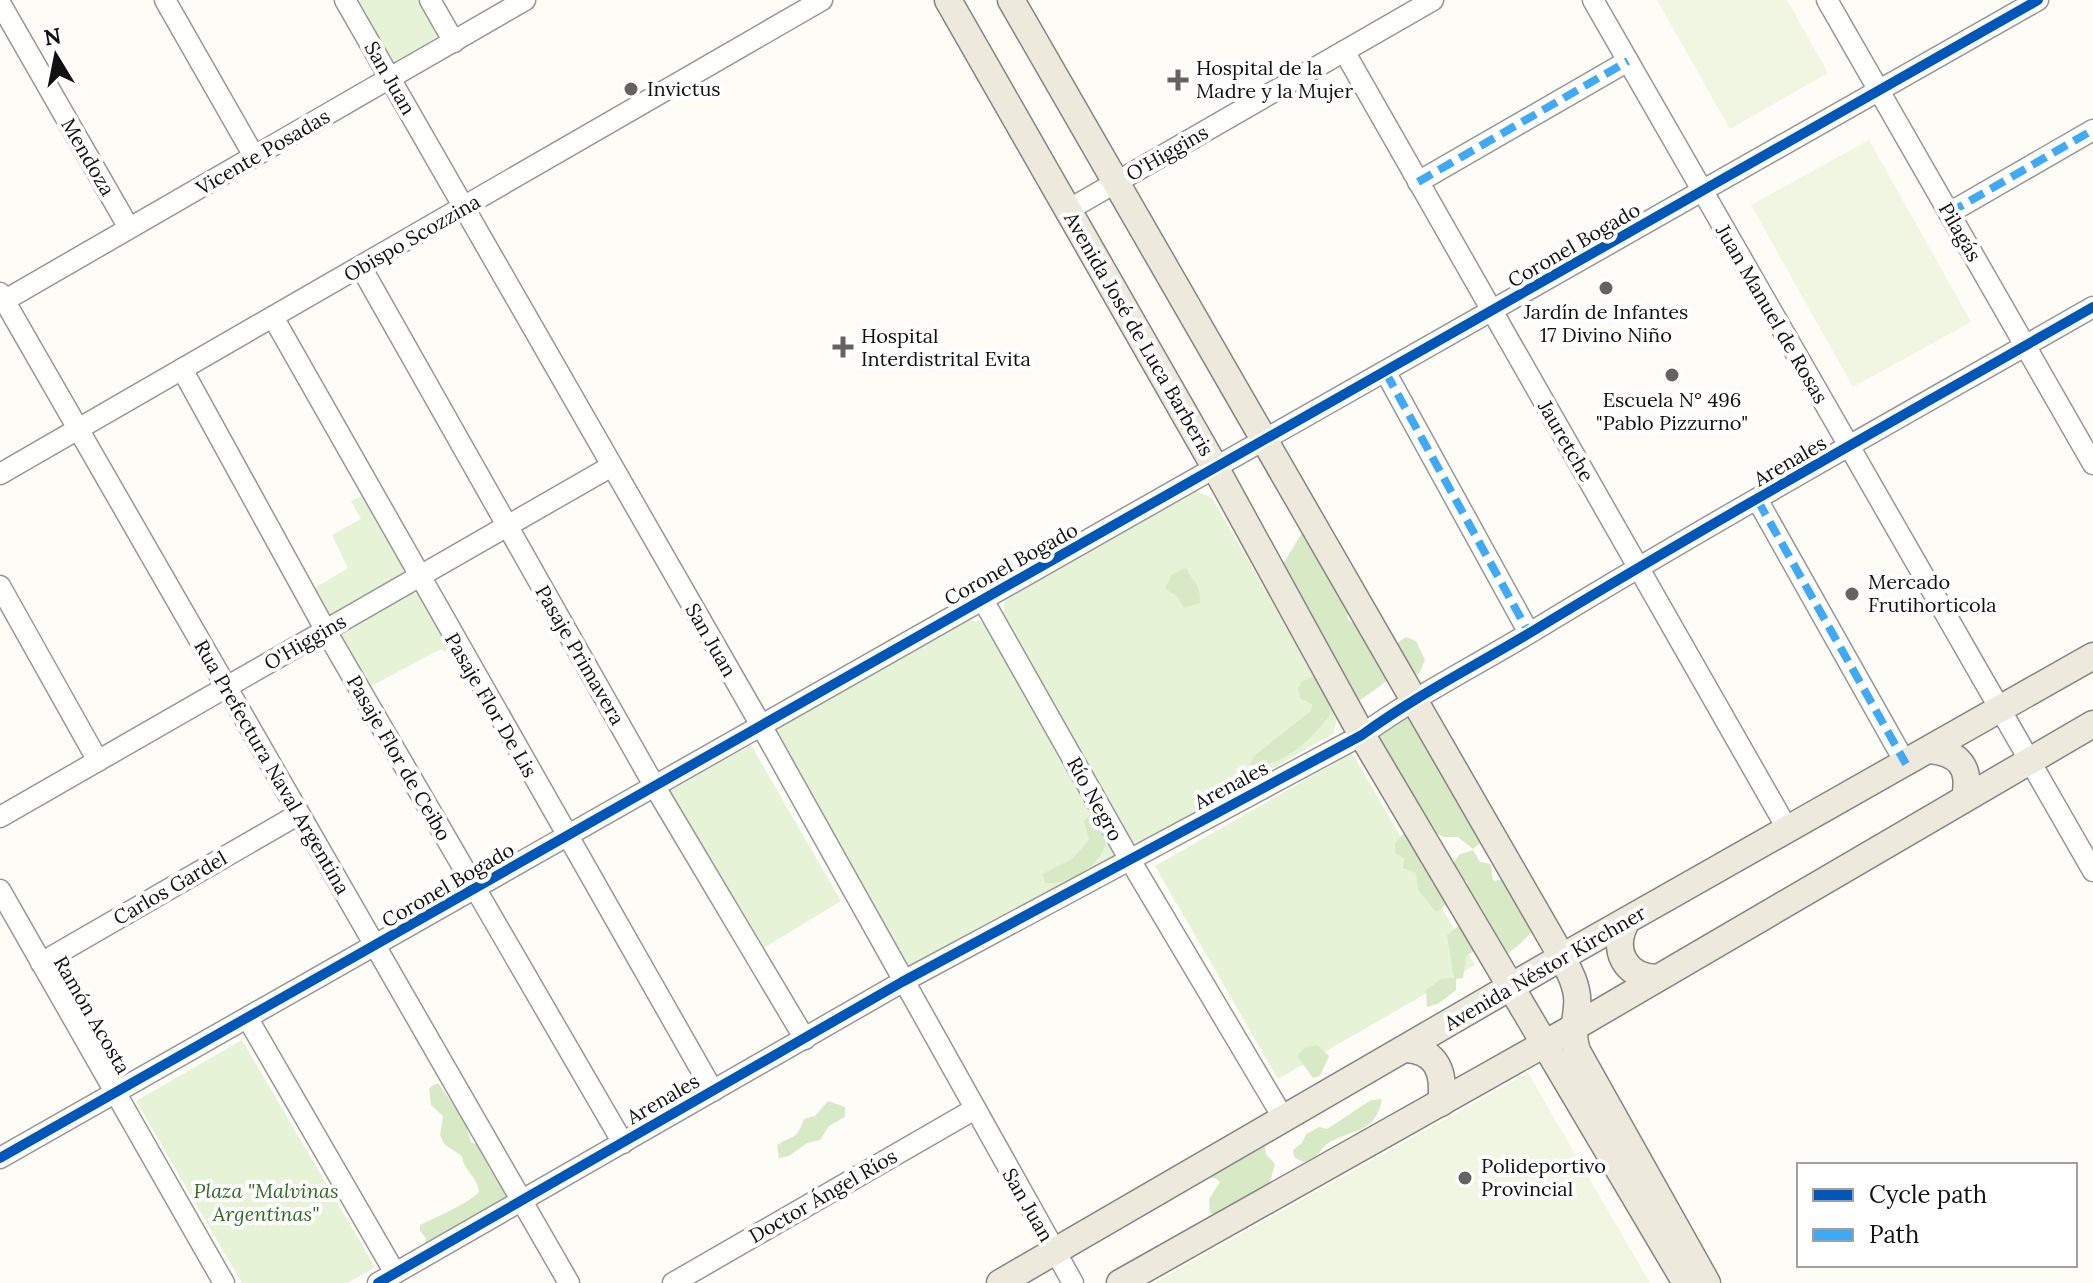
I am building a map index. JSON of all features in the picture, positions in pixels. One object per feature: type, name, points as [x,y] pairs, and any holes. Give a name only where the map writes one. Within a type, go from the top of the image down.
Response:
[{"type":"main road","name":"Avenida José de Luca Barberis","points":[[948,0],[1216,469],[1362,735],[1512,987],[1536,1048],[1686,1283]]},
{"type":"main road","points":[[1011,0],[1562,957],[1573,979],[1578,1005],[1571,1029],[1577,1051],[1707,1283]]},
{"type":"main road","name":"Avenida Néstor Kirchner","points":[[1000,1283],[1562,957],[2093,656]]},
{"type":"main road","points":[[1120,1283],[1571,1029],[2093,724]]},
{"type":"main road","points":[[1930,750],[1958,758],[1966,769],[1965,798]]},
{"type":"main road","points":[[1626,922],[1619,935],[1619,953],[1628,969],[1642,978],[1657,978]]},
{"type":"main road","points":[[1405,1049],[1423,1051],[1439,1066],[1443,1083],[1441,1103]]},
{"type":"street","points":[[165,0],[254,156]]},
{"type":"street","name":"San Juan","points":[[345,0],[610,467],[762,727],[973,1110],[1073,1283]]},
{"type":"street","points":[[430,0],[454,42]]},
{"type":"street","name":"Vicente Posadas","points":[[1,299],[525,0]]},
{"type":"street","name":"Obispo Scozzina","points":[[0,474],[822,0]]},
{"type":"street","name":"O'Higgins","points":[[1068,210],[1433,0]]},
{"type":"street","name":"Juan Manuel de Rosas","points":[[1593,0],[2093,871]]},
{"type":"street","name":"Pilagás","points":[[1827,0],[2093,464]]},
{"type":"street","name":"Coronel Bogado","points":[[0,1158],[475,891],[2038,0]]},
{"type":"street","name":"Mendoza","points":[[0,3],[129,228]]},
{"type":"street","name":"Jauretche","points":[[1344,51],[1788,830]]},
{"type":"street","points":[[1418,182],[1628,61]]},
{"type":"street","points":[[1949,213],[2093,130]]},
{"type":"street","name":"Pasaje Primavera","points":[[361,267],[655,787],[805,1039]]},
{"type":"street","name":"Rua Prefectura Naval Argentina","points":[[1,299],[569,1283]]},
{"type":"street","name":"Arenales","points":[[387,1278],[902,982],[1362,735],[1413,698],[1529,633],[1637,566],[1758,501],[2093,307]]},
{"type":"street","name":"Pasaje Flor De Lis","points":[[273,317],[418,578],[713,1091]]},
{"type":"street","name":"Pasaje Flor de Ceibo","points":[[182,369],[326,631],[623,1143]]},
{"type":"street","points":[[1386,373],[1529,633]]},
{"type":"street","name":"O'Higgins","points":[[0,817],[610,467]]},
{"type":"street","points":[[1758,501],[1906,764]]},
{"type":"street","points":[[0,586],[98,761]]},
{"type":"street","name":"Río Negro","points":[[983,600],[1130,860],[1284,1119]]},
{"type":"street","name":"Carlos Gardel","points":[[41,963],[299,814]]},
{"type":"street","name":"Ramón Acosta","points":[[0,890],[224,1283]]},
{"type":"street","points":[[248,1019],[387,1278]]},
{"type":"street","name":"Doctor Ángel Ríos","points":[[673,1283],[973,1110]]},
{"type":"green space","points":[[358,0],[420,0],[440,34],[395,64]]},
{"type":"green space","points":[[1657,0],[1787,0],[1828,73],[1730,129]]},
{"type":"green space","points":[[1869,140],[1971,322],[1853,387],[1751,205]]},
{"type":"green space","points":[[1191,489],[1212,498],[1338,716],[1333,734],[1140,843],[1133,842],[1002,625],[1005,599]]},
{"type":"green space","points":[[362,496],[408,574],[326,623],[308,592],[348,568],[332,535],[361,519],[351,501]]},
{"type":"green space","points":[[1305,528],[1347,608],[1348,620],[1394,645],[1406,637],[1416,641],[1425,660],[1419,674],[1391,678],[1359,701],[1347,687],[1344,674],[1336,668],[1281,567]]},
{"type":"green space","points":[[1186,568],[1198,587],[1200,603],[1184,608],[1177,596],[1165,589],[1172,574]]},
{"type":"green space","points":[[409,591],[420,595],[448,644],[446,652],[441,649],[362,691],[330,637]]},
{"type":"green space","points":[[970,620],[990,625],[1116,850],[1114,856],[910,974],[766,731]]},
{"type":"green space","points":[[1315,676],[1335,708],[1299,748],[1276,761],[1250,765],[1254,756],[1311,711],[1312,704],[1300,698],[1298,688],[1302,681]]},
{"type":"green space","points":[[1411,713],[1490,836],[1473,849],[1458,837],[1444,837],[1426,828],[1376,733]]},
{"type":"green space","points":[[751,745],[841,901],[757,952],[666,793]]},
{"type":"green space","points":[[1352,753],[1475,965],[1278,1079],[1155,866]]},
{"type":"green space","points":[[1092,813],[1103,825],[1106,838],[1096,861],[1072,878],[1045,883],[1042,874],[1072,859],[1089,840],[1084,821]]},
{"type":"green space","points":[[1405,832],[1447,904],[1436,912],[1418,890],[1416,873],[1403,868],[1404,858],[1395,853],[1395,843]]},
{"type":"green space","points":[[1473,850],[1480,862],[1491,864],[1493,881],[1507,879],[1535,927],[1502,957],[1470,905],[1467,881],[1457,878],[1450,867],[1460,854]]},
{"type":"green space","points":[[1461,924],[1476,950],[1466,956],[1463,978],[1456,979],[1456,990],[1438,1004],[1427,1007],[1426,990],[1441,979],[1454,978],[1447,935]]},
{"type":"green space","name":"Plaza \"Malvinas Argentinas\"","points":[[242,1040],[375,1267],[348,1283],[242,1283],[136,1101]]},
{"type":"green space","points":[[1317,1045],[1329,1056],[1320,1076],[1313,1078],[1297,1056],[1304,1048]]},
{"type":"green space","name":"Polideportivo Provincial","points":[[1528,1073],[1650,1283],[1154,1283]]},
{"type":"green space","points":[[438,1083],[465,1121],[471,1142],[484,1148],[488,1166],[505,1191],[508,1202],[424,1247],[426,1238],[420,1231],[420,1225],[460,1206],[479,1192],[462,1156],[444,1144],[440,1135],[443,1116],[431,1105],[429,1088]]},
{"type":"green space","points":[[1382,1099],[1370,1124],[1332,1141],[1308,1161],[1294,1157],[1293,1150],[1302,1143],[1306,1134],[1319,1127],[1327,1129],[1371,1100]]},
{"type":"green space","points":[[828,1101],[845,1107],[845,1117],[829,1126],[820,1140],[807,1143],[789,1156],[779,1158],[777,1145],[796,1134],[804,1119],[815,1116]]},
{"type":"green space","points":[[1264,1141],[1266,1154],[1275,1164],[1268,1188],[1218,1215],[1210,1213],[1209,1199],[1220,1182],[1215,1178],[1201,1177]]},
{"type":"marked path","points":[[1418,182],[1628,61]]},
{"type":"marked path","points":[[1949,213],[2093,130]]},
{"type":"marked path","points":[[1386,373],[1529,633]]},
{"type":"marked path","points":[[1758,501],[1906,764]]},
{"type":"cycle path","points":[[0,1158],[2038,0]]},
{"type":"cycle path","points":[[378,1283],[902,982],[1362,735],[1425,694],[1672,548],[2093,307]]},
{"type":"place","name":"Hospital de la Madre y la Mujer","points":[[1178,80]]},
{"type":"place","name":"Invictus","points":[[631,89]]},
{"type":"place","name":"Jardín de Infantes 17 Divino Niño","points":[[1606,288]]},
{"type":"place","name":"Hospital Interdistrital Evita","points":[[843,347]]},
{"type":"place","name":"Escuela N° 496 \"Pablo Pizzurno\"","points":[[1672,375]]},
{"type":"place","name":"Mercado Frutihorticola","points":[[1852,594]]},
{"type":"place","name":"Polideportivo Provincial","points":[[1465,1178]]}]
